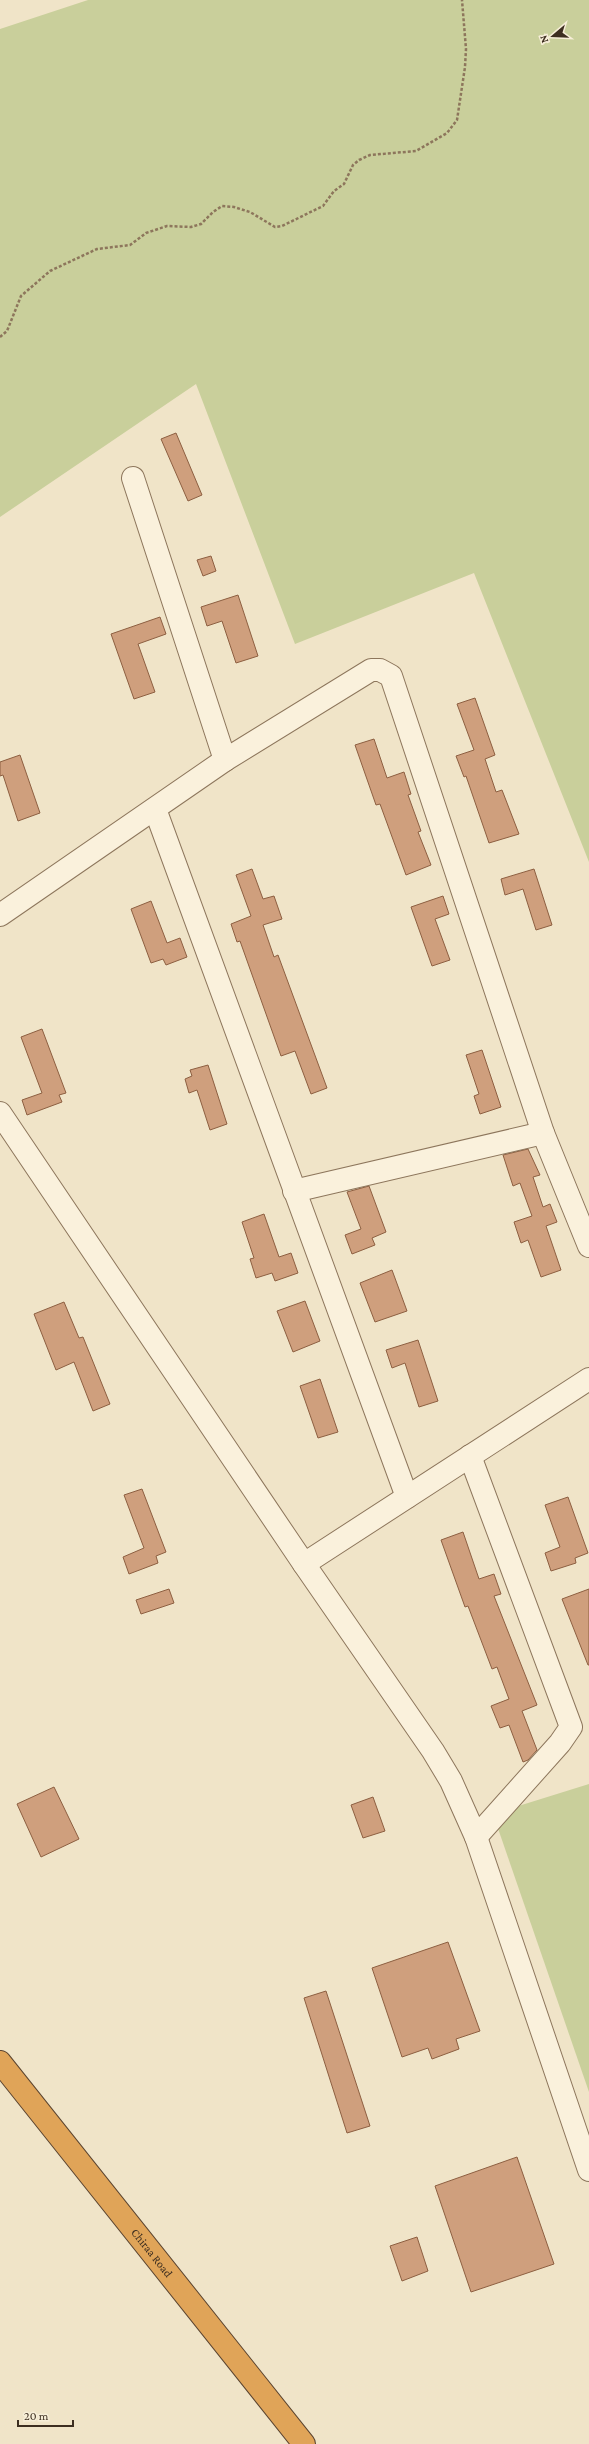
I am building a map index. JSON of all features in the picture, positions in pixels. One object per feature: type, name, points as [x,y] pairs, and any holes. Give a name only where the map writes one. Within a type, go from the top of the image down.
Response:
[{"type":"highway","name":"Chiraa Road","points":[[0,2062],[304,2444]]},
{"type":"street","points":[[133,478],[225,760]]},
{"type":"street","points":[[0,915],[225,760],[371,670],[380,670],[391,676],[543,1132],[589,1246]]},
{"type":"street","points":[[155,809],[407,1497]]},
{"type":"street","points":[[0,1114],[304,1564],[433,1750],[451,1781],[476,1837],[589,2170]]},
{"type":"street","points":[[294,1191],[543,1132]]},
{"type":"street","points":[[304,1564],[589,1379]]},
{"type":"street","points":[[470,1456],[571,1727],[560,1743],[476,1837]]},
{"type":"path","points":[[0,336],[7,331],[21,296],[50,272],[97,249],[130,245],[146,233],[167,226],[191,227],[201,224],[213,212],[222,206],[234,207],[275,226],[282,226],[323,206],[334,191],[344,184],[353,165],[359,160],[370,154],[416,151],[447,133],[457,120],[465,67],[466,49],[462,0]]},
{"type":"green space","points":[[88,0],[589,0],[589,862],[474,573],[295,644],[196,384],[0,517],[0,29]]},
{"type":"green space","points":[[589,1784],[589,2092],[493,1814]]},
{"type":"building","points":[[176,433],[202,495],[188,501],[161,439]]},
{"type":"building","points":[[211,556],[216,571],[203,576],[197,560]]},
{"type":"building","points":[[238,595],[258,656],[236,663],[222,621],[207,626],[201,607]]},
{"type":"building","points":[[160,617],[166,634],[138,644],[155,692],[134,699],[111,634]]},
{"type":"building","points":[[475,698],[495,755],[485,759],[496,792],[502,790],[519,834],[489,843],[466,776],[464,777],[456,756],[474,750],[457,704]]},
{"type":"building","points":[[374,739],[387,778],[404,772],[411,794],[408,795],[421,831],[418,832],[431,865],[406,875],[380,804],[376,805],[355,745]]},
{"type":"building","points":[[20,755],[40,813],[18,821],[3,775],[0,776],[0,762]]},
{"type":"building","points":[[252,869],[263,899],[274,896],[282,919],[263,925],[274,957],[278,955],[327,1088],[311,1094],[295,1051],[281,1056],[240,941],[237,942],[231,924],[251,916],[236,875]]},
{"type":"building","points":[[534,869],[552,925],[536,930],[523,889],[505,895],[501,879]]},
{"type":"building","points":[[443,896],[449,914],[435,919],[450,960],[432,966],[411,907]]},
{"type":"building","points":[[151,901],[167,943],[180,938],[187,957],[166,965],[163,959],[151,963],[131,909]]},
{"type":"building","points":[[42,1029],[66,1093],[59,1095],[62,1102],[27,1115],[22,1100],[42,1093],[21,1037]]},
{"type":"building","points":[[482,1050],[501,1107],[480,1114],[474,1096],[479,1094],[466,1055]]},
{"type":"building","points":[[208,1065],[227,1124],[210,1130],[197,1090],[189,1093],[185,1079],[192,1076],[190,1070]]},
{"type":"building","points":[[528,1149],[540,1175],[533,1177],[543,1207],[550,1204],[557,1222],[546,1226],[561,1270],[541,1277],[528,1240],[521,1243],[514,1222],[532,1216],[520,1183],[513,1186],[503,1155]]},
{"type":"building","points":[[369,1186],[386,1232],[372,1238],[375,1245],[352,1254],[345,1235],[361,1229],[347,1192]]},
{"type":"building","points":[[264,1214],[279,1257],[291,1253],[298,1273],[275,1281],[272,1273],[256,1278],[250,1259],[254,1258],[242,1222]]},
{"type":"building","points":[[392,1270],[407,1311],[375,1322],[360,1283]]},
{"type":"building","points":[[305,1301],[320,1341],[293,1352],[277,1311]]},
{"type":"building","points":[[64,1302],[79,1338],[83,1337],[110,1404],[93,1411],[74,1362],[56,1370],[34,1314]]},
{"type":"building","points":[[418,1340],[438,1401],[419,1407],[405,1363],[392,1368],[386,1350]]},
{"type":"building","points":[[320,1379],[338,1432],[318,1438],[300,1386]]},
{"type":"building","points":[[142,1489],[166,1552],[156,1556],[158,1563],[129,1574],[123,1557],[144,1548],[124,1495]]},
{"type":"building","points":[[568,1497],[588,1553],[575,1558],[576,1563],[551,1571],[545,1553],[560,1547],[545,1505]]},
{"type":"building","points":[[463,1532],[479,1579],[494,1574],[501,1594],[494,1596],[537,1705],[522,1711],[537,1750],[528,1760],[523,1762],[509,1725],[500,1728],[491,1706],[509,1699],[497,1667],[492,1669],[468,1606],[465,1607],[441,1540]]},
{"type":"building","points":[[169,1589],[174,1603],[141,1614],[136,1600]]},
{"type":"building","points":[[589,1589],[589,1665],[588,1665],[562,1599]]},
{"type":"building","points":[[54,1787],[79,1839],[41,1857],[17,1804]]},
{"type":"building","points":[[373,1797],[385,1831],[363,1838],[351,1805]]},
{"type":"building","points":[[448,1942],[480,2031],[456,2039],[459,2049],[432,2059],[428,2048],[402,2057],[372,1968]]},
{"type":"building","points":[[326,1991],[370,2126],[347,2133],[304,1998]]},
{"type":"building","points":[[517,2157],[554,2264],[471,2292],[435,2186]]},
{"type":"building","points":[[417,2237],[428,2271],[402,2281],[390,2246]]}]
